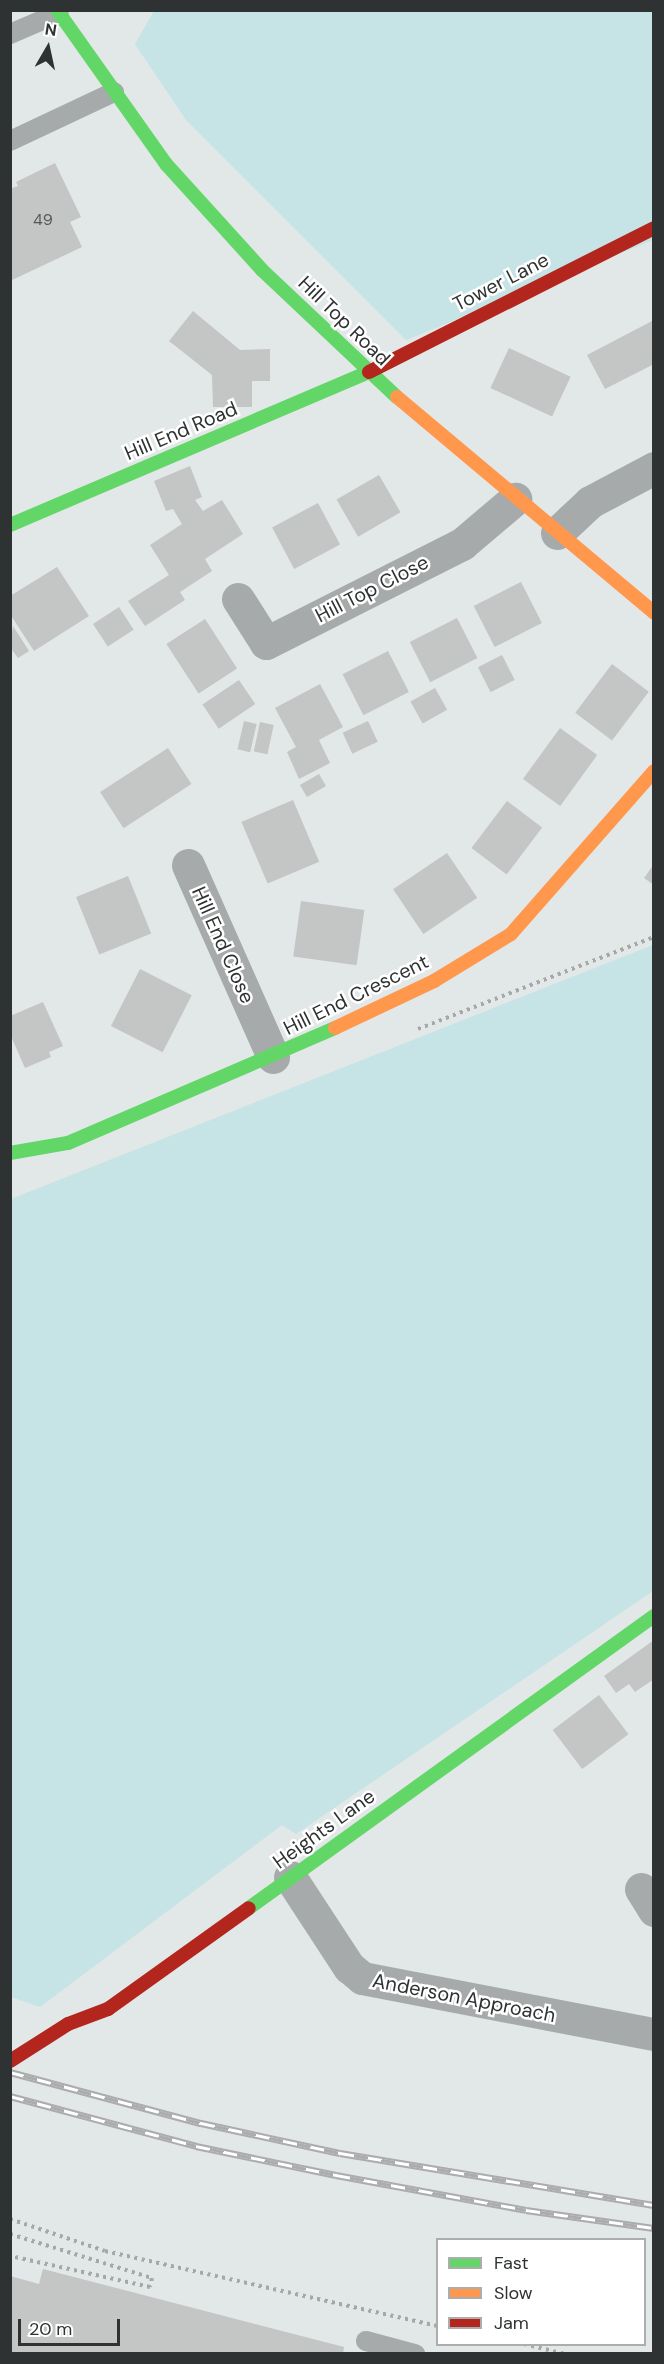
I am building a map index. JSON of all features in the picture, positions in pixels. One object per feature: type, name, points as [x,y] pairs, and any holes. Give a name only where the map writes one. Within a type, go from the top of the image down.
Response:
[{"type":"street","name":"Hill Top Road","points":[[58,12],[166,164],[262,270],[368,372],[515,499],[654,613]]},
{"type":"street","name":"Tower Lane","points":[[368,372],[654,228]]},
{"type":"street","name":"Hill End Road","points":[[10,525],[368,372]]},
{"type":"street","points":[[557,533],[590,502],[654,468]]},
{"type":"street","name":"Hill Top Close","points":[[238,599],[266,643],[462,544],[515,499]]},
{"type":"street","name":"Hill End Crescent","points":[[10,1153],[68,1143],[273,1057],[434,981],[511,934],[654,771]]},
{"type":"street","name":"Hill End Close","points":[[188,865],[273,1057]]},
{"type":"street","name":"Heights Lane","points":[[10,2061],[33,2043],[68,2024],[108,2009],[654,1616]]},
{"type":"street","name":"Anderson Approach","points":[[290,1877],[349,1967],[362,1978],[654,2034]]},
{"type":"lane","points":[[10,34],[58,12]]},
{"type":"lane","points":[[10,141],[114,92]]},
{"type":"lane","points":[[366,2341],[415,2354]]},
{"type":"path","points":[[10,2219],[105,2251],[436,2326]]},
{"type":"path","points":[[10,2234],[152,2278],[150,2288],[10,2256]]},
{"type":"path","points":[[532,2346],[565,2354]]},
{"type":"shaded area","points":[[154,11],[653,11],[653,240],[406,340],[186,120],[135,44]]},
{"type":"shaded area","points":[[653,945],[653,1591],[296,1834],[282,1825],[40,2007],[11,1997],[11,1199]]},
{"type":"building","points":[[55,163],[81,217],[70,222],[82,247],[10,281],[10,189],[18,186],[16,182]]},
{"type":"building","points":[[193,311],[240,350],[270,349],[270,381],[252,381],[252,407],[213,407],[212,375],[169,341]]},
{"type":"building","points":[[654,320],[654,364],[605,389],[587,355]]},
{"type":"building","points":[[509,348],[571,377],[552,417],[490,388]]},
{"type":"building","points":[[190,466],[202,497],[195,500],[203,511],[222,500],[243,534],[205,559],[212,571],[180,592],[185,600],[145,626],[128,601],[169,575],[150,545],[182,524],[173,509],[166,511],[154,481]]},
{"type":"building","points":[[379,475],[401,512],[358,537],[337,499]]},
{"type":"building","points":[[318,503],[340,544],[294,569],[272,527]]},
{"type":"building","points":[[57,567],[89,616],[34,651],[10,614],[10,596]]},
{"type":"building","points":[[521,582],[542,623],[495,647],[474,606]]},
{"type":"building","points":[[119,607],[134,630],[108,647],[93,624]]},
{"type":"building","points":[[457,618],[477,658],[430,682],[410,642]]},
{"type":"building","points":[[205,619],[237,668],[199,694],[166,644]]},
{"type":"building","points":[[13,626],[29,651],[18,658],[10,647]]},
{"type":"building","points":[[388,651],[409,692],[363,715],[343,674]]},
{"type":"building","points":[[502,655],[515,680],[491,692],[478,667]]},
{"type":"building","points":[[612,664],[649,692],[612,740],[575,713]]},
{"type":"building","points":[[239,680],[255,704],[219,729],[203,705]]},
{"type":"building","points":[[320,684],[343,727],[319,740],[330,763],[299,779],[287,752],[296,747],[275,708]]},
{"type":"building","points":[[435,688],[447,710],[423,723],[411,702]]},
{"type":"building","points":[[244,721],[257,724],[250,752],[237,749]]},
{"type":"building","points":[[368,721],[378,742],[352,754],[343,733]]},
{"type":"building","points":[[260,722],[274,725],[267,754],[254,751]]},
{"type":"building","points":[[560,728],[597,755],[560,806],[523,779]]},
{"type":"building","points":[[168,748],[191,784],[123,828],[100,792]]},
{"type":"building","points":[[319,774],[326,786],[307,797],[300,785]]},
{"type":"building","points":[[293,800],[319,862],[268,884],[241,822]]},
{"type":"building","points":[[507,801],[542,827],[507,875],[471,848]]},
{"type":"building","points":[[447,853],[477,898],[423,934],[393,889]]},
{"type":"building","points":[[654,864],[654,885],[644,878]]},
{"type":"building","points":[[128,876],[151,933],[99,954],[76,897]]},
{"type":"building","points":[[301,901],[364,910],[357,965],[293,956]]},
{"type":"building","points":[[140,969],[192,995],[163,1052],[111,1026]]},
{"type":"building","points":[[43,1002],[63,1046],[49,1052],[51,1057],[25,1068],[10,1034],[10,1016]]},
{"type":"building","points":[[654,1640],[654,1679],[635,1692],[629,1684],[616,1693],[604,1676]]},
{"type":"building","points":[[599,1695],[628,1734],[582,1769],[553,1730]]},
{"type":"building","points":[[43,2269],[344,2347],[343,2354],[10,2354],[10,2276],[39,2284]]},
{"type":"railway","points":[[10,2072],[201,2123],[340,2153],[654,2205]]},
{"type":"railway","points":[[10,2096],[196,2146],[336,2175],[526,2210],[654,2228]]},
{"type":"traffic: fast","points":[[57,10],[166,164],[262,270],[397,397]]},
{"type":"traffic: fast","points":[[10,525],[369,372]]},
{"type":"traffic: fast","points":[[10,1153],[68,1143],[335,1028]]},
{"type":"traffic: fast","points":[[249,1908],[654,1616]]},
{"type":"traffic: slow","points":[[397,397],[654,613]]},
{"type":"traffic: slow","points":[[335,1028],[434,981],[511,934],[654,771]]},
{"type":"traffic: jam","points":[[369,372],[654,228]]},
{"type":"traffic: jam","points":[[10,2061],[68,2024],[108,2009],[249,1908]]}]
